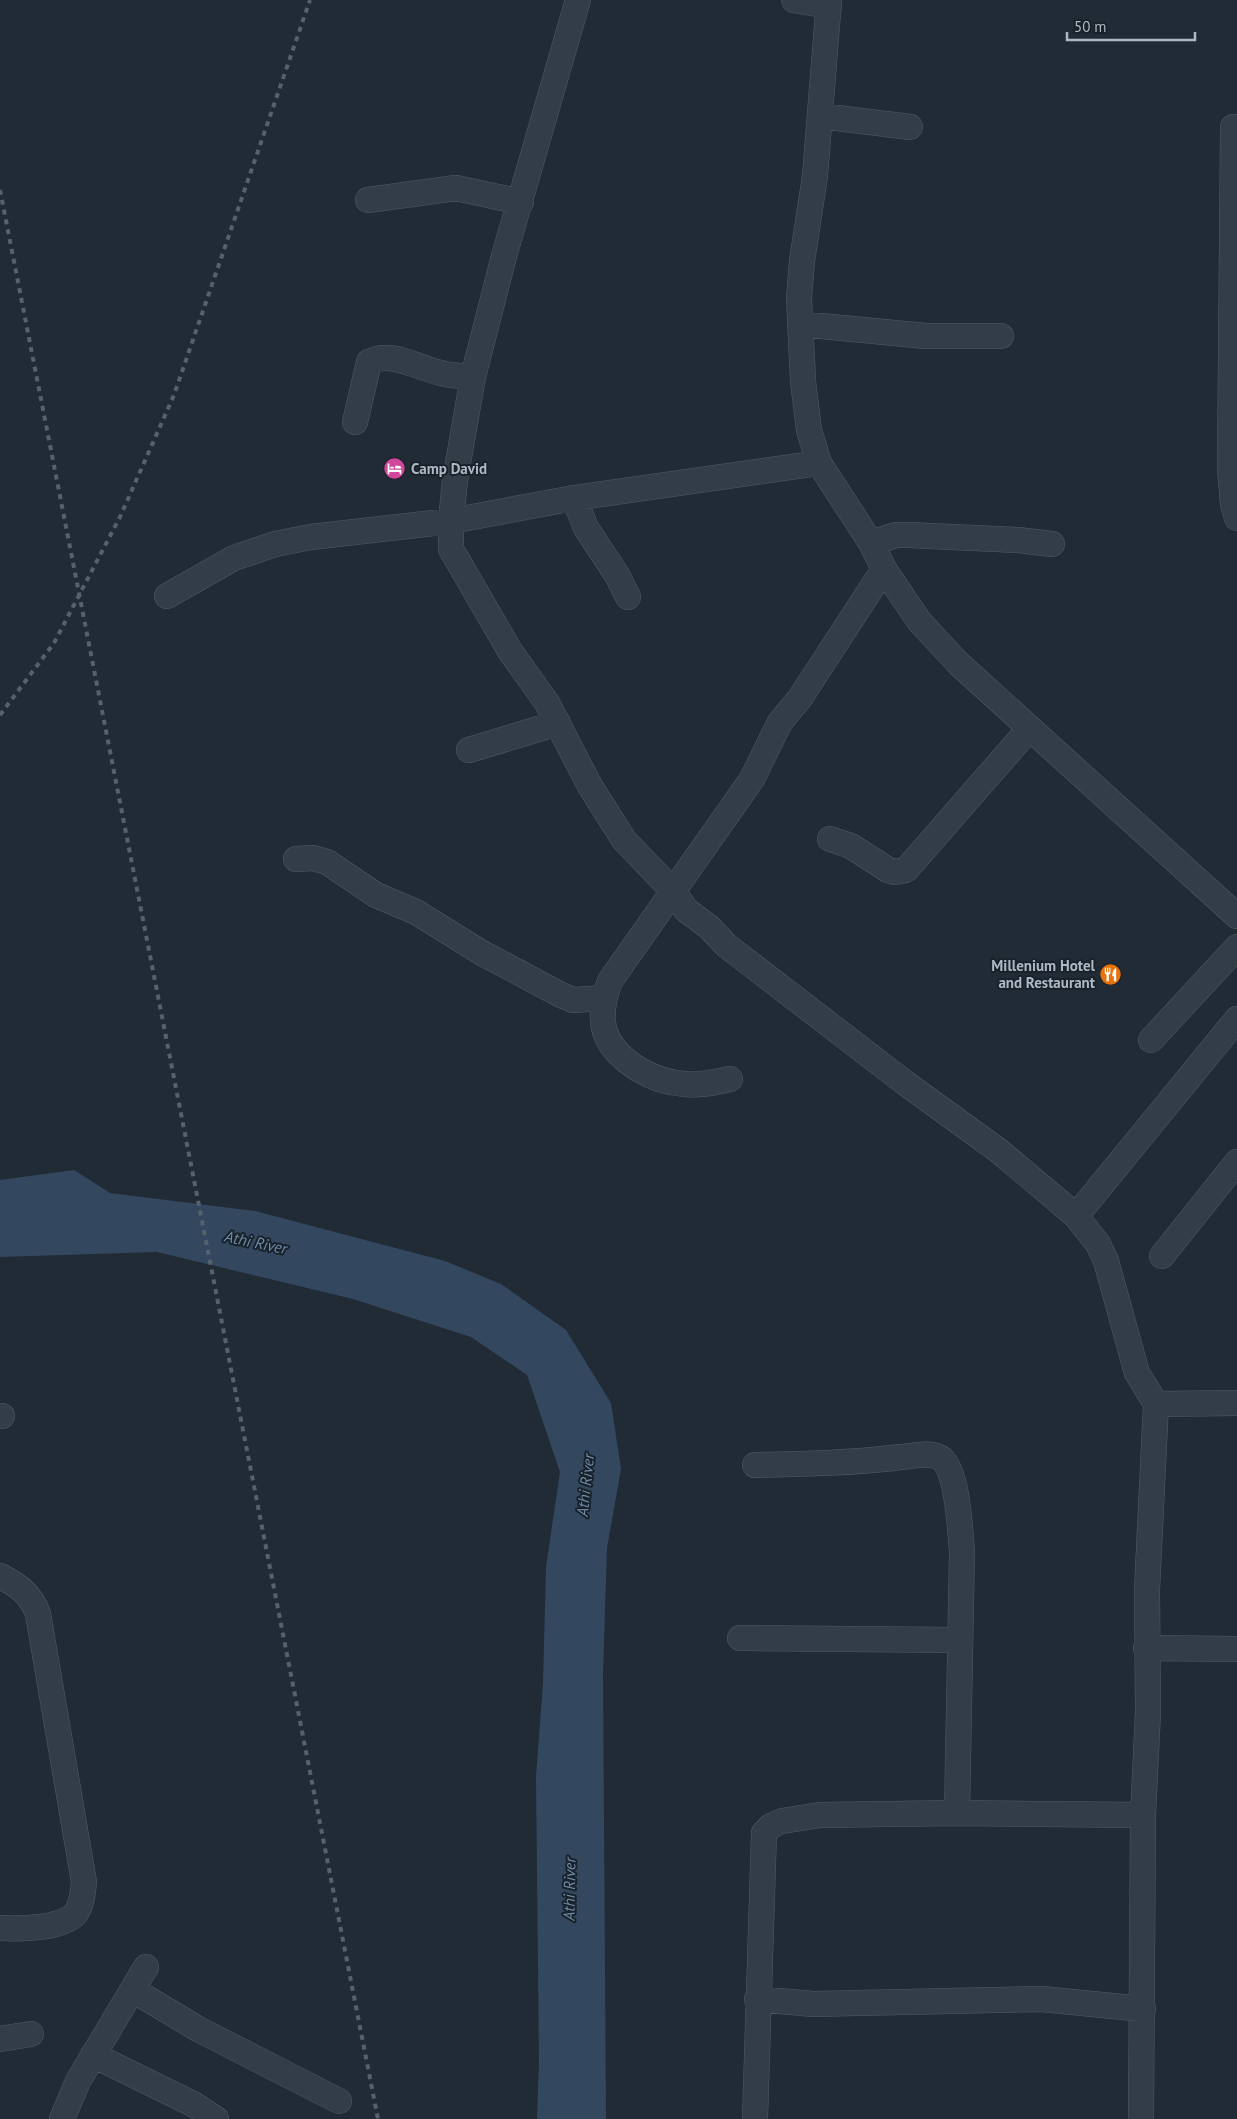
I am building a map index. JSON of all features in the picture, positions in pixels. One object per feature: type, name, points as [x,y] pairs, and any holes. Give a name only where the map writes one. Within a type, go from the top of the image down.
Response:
[{"type":"street","points":[[578,0],[504,256],[473,377],[455,480],[451,521],[451,549],[457,563],[510,651],[547,703],[590,786],[624,840],[674,892],[686,910],[709,927],[727,946],[904,1082],[999,1151],[1076,1216],[1098,1244],[1106,1261],[1136,1373],[1156,1404],[1146,1648],[1148,1712],[1143,1815],[1141,2119]]},
{"type":"street","points":[[794,0],[829,3],[815,176],[802,261],[800,324],[803,381],[809,430],[819,463],[871,544],[884,569],[926,628],[959,664],[1237,916]]},
{"type":"street","points":[[821,116],[910,127]]},
{"type":"street","points":[[1233,127],[1230,469],[1233,504],[1237,518]]},
{"type":"street","points":[[368,200],[456,188],[521,202]]},
{"type":"street","points":[[800,324],[926,336],[1001,336]]},
{"type":"street","points":[[355,422],[364,373],[369,362],[378,356],[394,358],[442,374],[473,377]]},
{"type":"street","points":[[167,596],[234,558],[275,544],[311,536],[451,521],[574,498],[819,463]]},
{"type":"street","points":[[574,498],[586,528],[617,575],[628,597]]},
{"type":"street","points":[[871,544],[896,536],[908,535],[1018,540],[1052,544]]},
{"type":"street","points":[[730,1079],[704,1084],[662,1081],[629,1063],[614,1051],[606,1037],[602,1024],[604,998],[610,981],[752,779],[780,722],[800,698],[884,569]]},
{"type":"street","points":[[468,750],[558,723]]},
{"type":"street","points":[[830,838],[851,846],[888,870],[895,872],[906,870],[1029,729]]},
{"type":"street","points":[[296,859],[313,858],[341,869],[376,895],[416,912],[509,968],[561,995],[579,1001],[604,998]]},
{"type":"street","points":[[1151,1040],[1237,947]]},
{"type":"street","points":[[1076,1216],[1237,1018]]},
{"type":"street","points":[[1162,1256],[1237,1162]]},
{"type":"street","points":[[1156,1404],[1237,1403]]},
{"type":"street","points":[[755,1465],[862,1462],[917,1455],[935,1455],[942,1460],[951,1474],[961,1542],[957,1813]]},
{"type":"street","points":[[0,1576],[28,1594],[38,1614],[84,1882],[79,1906],[75,1914],[45,1926],[0,1928]]},
{"type":"street","points":[[740,1638],[959,1640]]},
{"type":"street","points":[[1146,1648],[1237,1649]]},
{"type":"street","points":[[754,2119],[762,1844],[764,1833],[771,1826],[782,1821],[820,1815],[957,1813],[1143,1815]]},
{"type":"street","points":[[63,2119],[78,2081],[146,1967]]},
{"type":"street","points":[[134,1990],[198,2029],[339,2101]]},
{"type":"street","points":[[758,1999],[813,2004],[1042,1999],[1143,2009]]},
{"type":"street","points":[[0,2039],[31,2034]]},
{"type":"street","points":[[93,2055],[193,2104],[216,2119]]},
{"type":"water","name":"Athi River","points":[[74,1170],[110,1193],[255,1211],[445,1261],[501,1284],[566,1330],[611,1403],[621,1469],[607,1548],[603,1674],[606,2119],[537,2119],[539,2061],[536,1777],[543,1683],[546,1567],[560,1472],[527,1375],[471,1337],[353,1299],[157,1252],[0,1257],[0,1180]]},
{"type":"railway","points":[[0,715],[54,643],[120,517],[174,395],[310,0]]},
{"type":"railway","points":[[0,190],[378,2119]]},
{"type":"place","name":"Camp David","points":[[395,469]]},
{"type":"place","name":"Millenium Hotel and Restaurant","points":[[1111,975]]}]
